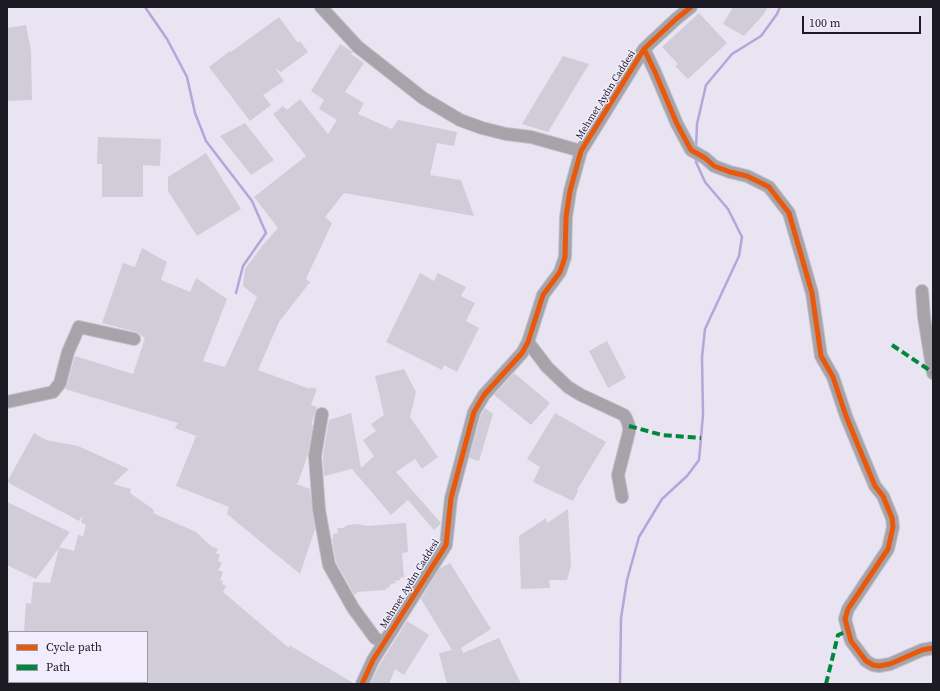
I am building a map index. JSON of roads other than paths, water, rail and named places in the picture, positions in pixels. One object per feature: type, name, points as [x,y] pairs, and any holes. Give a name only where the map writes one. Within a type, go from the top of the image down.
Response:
[{"type":"street","points":[[321,7],[358,47],[423,98],[460,120],[482,128],[506,134],[531,137],[581,151]]},
{"type":"street","name":"Mehmet Aydın Caddesi","points":[[362,684],[373,660],[446,545],[451,498],[474,412],[484,395],[522,353],[528,342],[543,295],[560,272],[565,257],[566,217],[570,192],[581,151],[644,49],[691,7]]},
{"type":"street","points":[[644,49],[677,124],[694,152],[705,158],[714,166],[747,176],[769,187],[789,213],[812,293],[821,356],[833,377],[846,416],[875,486],[883,496],[892,518],[893,527],[888,550],[848,609],[845,619],[851,641],[866,661],[873,665],[879,666],[890,664],[922,650],[933,648]]},
{"type":"street","points":[[922,290],[924,317],[933,373]]},
{"type":"street","points":[[7,402],[53,392],[60,384],[68,352],[80,327],[134,339]]},
{"type":"street","points":[[528,342],[547,366],[568,387],[581,395],[624,415],[626,418],[629,426],[629,432],[618,475],[622,497]]},
{"type":"street","points":[[322,414],[314,456],[319,510],[329,565],[353,608],[375,638],[384,643]]},
{"type":"waterway","points":[[145,7],[167,39],[187,77],[195,113],[206,141],[252,201],[266,233],[243,266],[236,293]]},
{"type":"waterway","points":[[696,149],[697,124],[706,85],[732,54],[761,36],[777,14],[780,7]]},
{"type":"waterway","points":[[620,684],[621,618],[627,580],[639,537],[662,499],[687,476],[699,460],[703,415],[702,357],[705,329],[739,256],[742,237],[728,209],[705,182],[696,162],[696,158]]}]
